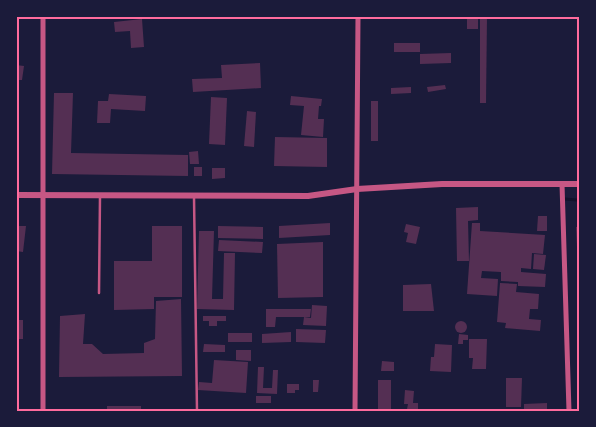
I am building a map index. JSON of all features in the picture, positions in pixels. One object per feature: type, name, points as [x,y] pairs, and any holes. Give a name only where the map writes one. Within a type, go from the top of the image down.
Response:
[{"type":"street","points":[[43,16],[44,411]]},
{"type":"street","points":[[354,411],[358,16]]},
{"type":"street","points":[[16,195],[308,196],[357,189],[442,184],[580,184]]},
{"type":"street","points":[[562,184],[569,411]]},
{"type":"lane","points":[[99,293],[100,194]]},
{"type":"lane","points":[[194,196],[197,411]]},
{"type":"building","points":[[467,16],[478,16],[478,29],[467,29]]},
{"type":"building","points":[[480,16],[487,16],[486,103],[480,103]]},
{"type":"building","points":[[142,19],[144,47],[131,48],[130,31],[115,32],[114,22]]},
{"type":"building","points":[[394,43],[420,43],[420,52],[394,52]]},
{"type":"building","points":[[451,53],[451,63],[420,64],[420,54]]},
{"type":"building","points":[[260,63],[261,88],[193,92],[192,79],[222,78],[221,65]]},
{"type":"building","points":[[16,65],[24,66],[22,80],[16,80]]},
{"type":"building","points":[[445,85],[446,89],[428,92],[427,87]]},
{"type":"building","points":[[411,87],[411,93],[391,94],[391,88]]},
{"type":"building","points":[[54,93],[73,93],[71,153],[188,155],[188,176],[52,174]]},
{"type":"building","points":[[109,94],[146,96],[145,111],[111,109],[110,123],[97,123],[98,101],[108,101]]},
{"type":"building","points":[[291,96],[322,99],[321,106],[319,106],[318,119],[324,119],[323,137],[301,135],[304,106],[290,105]]},
{"type":"building","points":[[211,97],[227,98],[225,145],[209,144]]},
{"type":"building","points":[[371,101],[378,101],[378,141],[371,141]]},
{"type":"building","points":[[247,111],[256,112],[254,147],[244,146]]},
{"type":"building","points":[[275,137],[327,138],[327,167],[274,166]]},
{"type":"building","points":[[198,151],[199,164],[190,164],[189,152]]},
{"type":"building","points":[[194,167],[202,167],[202,176],[194,176]]},
{"type":"building","points":[[212,168],[225,168],[225,178],[212,179]]},
{"type":"building","points":[[478,207],[478,220],[468,221],[469,261],[457,261],[456,208]]},
{"type":"building","points":[[538,216],[547,216],[547,231],[537,231]]},
{"type":"building","points":[[16,222],[19,226],[26,226],[23,252],[16,251]]},
{"type":"building","points":[[330,223],[330,235],[279,238],[279,226]]},
{"type":"building","points":[[472,223],[480,223],[480,231],[545,235],[543,254],[532,253],[531,269],[521,268],[521,272],[546,274],[545,287],[518,286],[518,282],[501,281],[501,272],[482,271],[481,278],[498,279],[497,296],[467,294]]},
{"type":"building","points":[[406,224],[420,227],[416,244],[406,242],[408,233],[404,232]]},
{"type":"building","points":[[152,226],[182,226],[182,297],[154,297],[154,309],[114,310],[114,261],[152,261]]},
{"type":"building","points":[[218,226],[263,227],[263,239],[218,238]]},
{"type":"building","points":[[576,227],[580,227],[580,246],[577,247]]},
{"type":"building","points":[[199,231],[214,231],[212,299],[223,299],[224,253],[235,253],[234,310],[197,309]]},
{"type":"building","points":[[219,240],[263,242],[262,253],[218,251]]},
{"type":"building","points":[[323,242],[323,297],[278,298],[277,244]]},
{"type":"building","points":[[534,254],[546,255],[544,270],[533,269]]},
{"type":"building","points":[[500,283],[517,284],[516,292],[539,294],[538,309],[530,309],[529,319],[541,320],[540,331],[505,328],[506,323],[497,322]]},
{"type":"building","points":[[431,284],[434,311],[403,311],[403,285]]},
{"type":"building","points":[[181,299],[182,376],[59,377],[60,316],[85,314],[83,344],[92,344],[103,354],[144,353],[144,343],[155,339],[156,301]]},
{"type":"building","points":[[312,305],[327,306],[326,326],[303,325],[304,317],[311,318]]},
{"type":"building","points":[[266,309],[311,309],[310,317],[276,317],[275,327],[266,327]]},
{"type":"building","points":[[203,316],[226,316],[226,321],[217,321],[217,326],[209,326],[209,321],[203,321]]},
{"type":"building","points":[[16,320],[23,320],[23,339],[16,339]]},
{"type":"building","points":[[459,321],[463,321],[467,327],[463,333],[459,333],[455,329],[455,325]]},
{"type":"building","points":[[296,329],[326,330],[325,343],[296,342]]},
{"type":"building","points":[[291,332],[291,342],[262,343],[262,334]]},
{"type":"building","points":[[228,333],[252,333],[252,342],[228,342]]},
{"type":"building","points":[[459,334],[468,335],[468,340],[463,340],[463,344],[458,344]]},
{"type":"building","points":[[469,339],[487,339],[486,369],[472,369],[473,358],[469,358]]},
{"type":"building","points":[[204,344],[225,345],[225,352],[203,352]]},
{"type":"building","points":[[435,344],[452,345],[451,372],[430,371],[431,357],[434,357]]},
{"type":"building","points":[[236,350],[251,350],[251,361],[236,360]]},
{"type":"building","points":[[214,360],[248,362],[246,393],[198,390],[199,382],[212,383]]},
{"type":"building","points":[[382,361],[394,362],[394,371],[381,371]]},
{"type":"building","points":[[258,367],[264,367],[263,388],[272,388],[273,370],[278,370],[277,394],[257,393]]},
{"type":"building","points":[[506,378],[522,378],[521,407],[506,407]]},
{"type":"building","points":[[313,380],[319,380],[318,392],[313,392]]},
{"type":"building","points":[[378,380],[391,380],[391,411],[378,411]]},
{"type":"building","points":[[287,384],[299,384],[299,390],[295,390],[295,393],[287,393]]},
{"type":"building","points":[[405,390],[414,391],[413,403],[418,403],[418,410],[407,409],[408,404],[404,404]]},
{"type":"building","points":[[256,396],[271,396],[271,403],[256,403]]},
{"type":"building","points":[[547,403],[547,411],[524,411],[524,404]]},
{"type":"building","points":[[107,406],[141,406],[141,411],[107,411]]},
{"type":"waterway","points":[[565,199],[577,200]]}]
